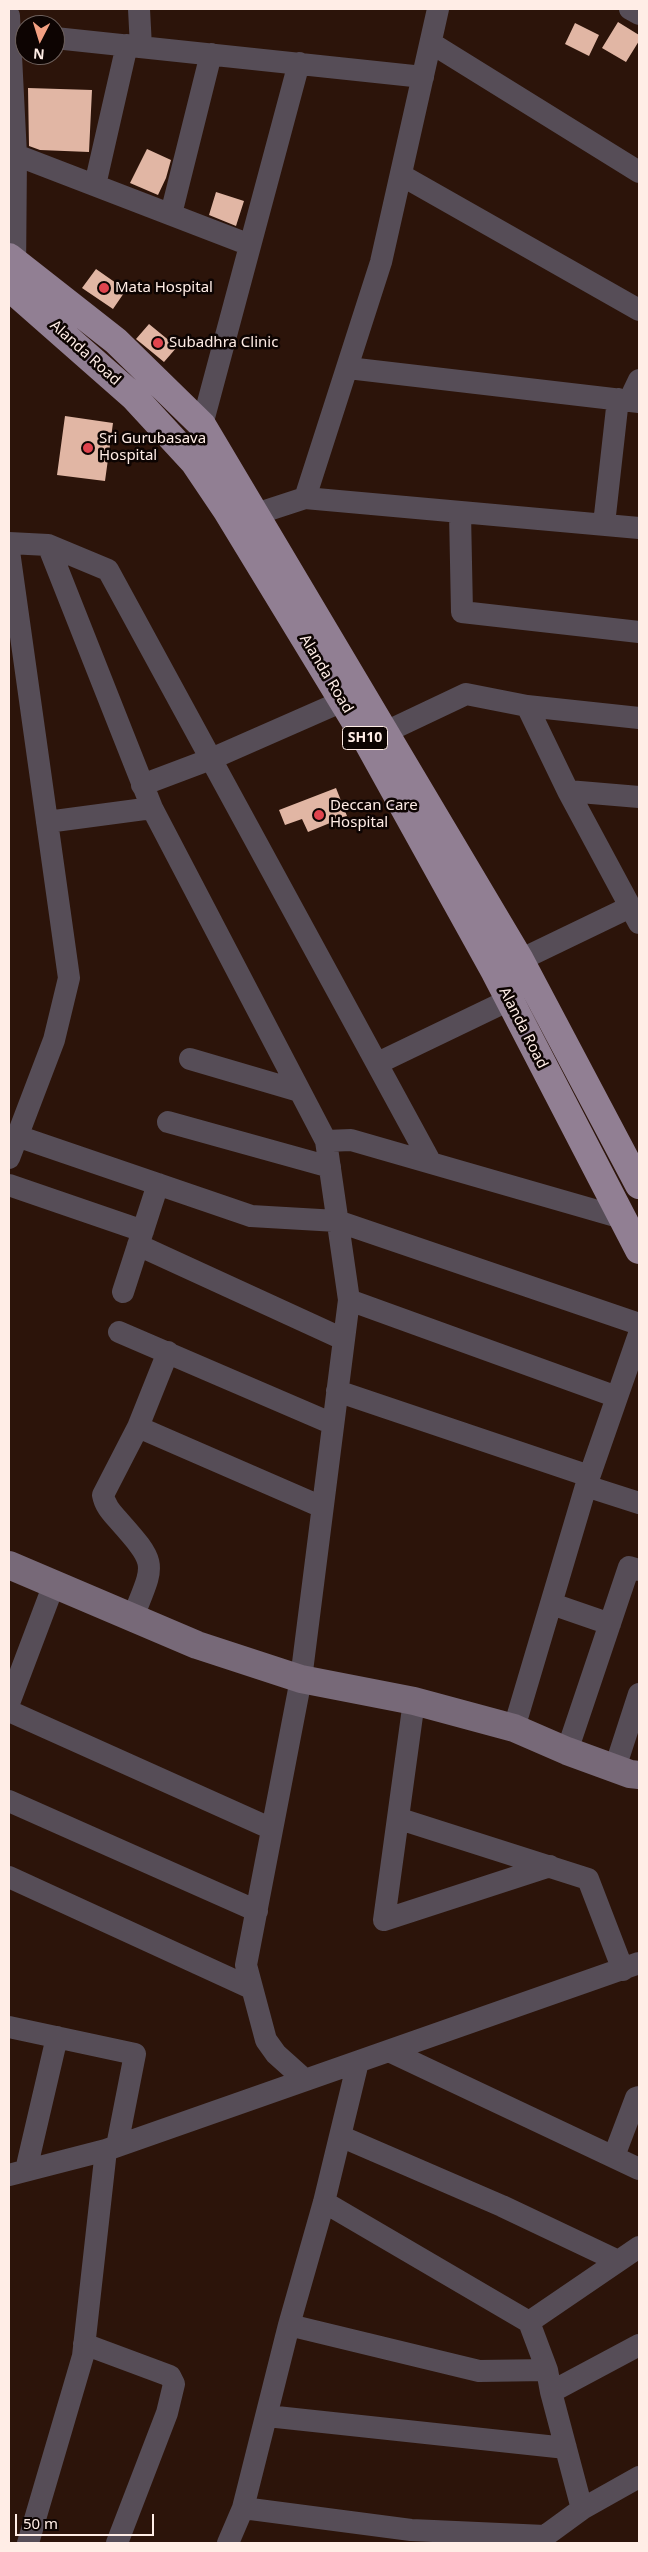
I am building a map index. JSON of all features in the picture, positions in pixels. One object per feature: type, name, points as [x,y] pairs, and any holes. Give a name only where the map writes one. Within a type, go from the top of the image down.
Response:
[{"type":"main road","name":"Alanda Road","points":[[12,274],[116,341],[202,425],[256,514],[377,736],[509,1000],[639,1250]]},
{"type":"main road","name":"Alanda Road","points":[[12,274],[134,397],[194,462],[227,511],[343,701],[377,736],[520,960],[639,1185]]},
{"type":"street","points":[[95,185],[134,46],[139,9]]},
{"type":"street","points":[[305,498],[381,262],[438,9]]},
{"type":"street","points":[[630,9],[639,14]]},
{"type":"street","points":[[12,274],[16,155],[11,85],[14,28]]},
{"type":"street","points":[[65,39],[423,77]]},
{"type":"street","points":[[431,43],[639,172]]},
{"type":"street","points":[[171,214],[211,54]]},
{"type":"street","points":[[202,425],[299,64]]},
{"type":"street","points":[[16,155],[250,245]]},
{"type":"street","points":[[401,175],[639,310]]},
{"type":"street","points":[[348,368],[629,401]]},
{"type":"street","points":[[604,524],[629,401],[639,380]]},
{"type":"street","points":[[227,511],[256,514],[305,498],[639,528]]},
{"type":"street","points":[[460,513],[462,612],[639,632]]},
{"type":"street","points":[[9,543],[48,545],[108,570],[431,1162]]},
{"type":"street","points":[[48,545],[152,808],[326,1141],[349,1300],[301,1679],[246,1965],[266,2040],[276,2054],[305,2080]]},
{"type":"street","points":[[9,553],[69,978],[54,1040],[9,1158]]},
{"type":"street","points":[[377,736],[466,694],[527,706],[639,718]]},
{"type":"street","points":[[142,785],[211,759],[343,701]]},
{"type":"street","points":[[520,960],[632,901],[568,791],[527,706]]},
{"type":"street","points":[[568,791],[639,797]]},
{"type":"street","points":[[47,822],[152,808]]},
{"type":"street","points":[[378,1063],[509,1000]]},
{"type":"street","points":[[190,1059],[299,1090]]},
{"type":"street","points":[[168,1122],[330,1167]]},
{"type":"street","points":[[17,1136],[251,1216],[337,1221],[639,1324]]},
{"type":"street","points":[[326,1141],[351,1140],[622,1218]]},
{"type":"street","points":[[123,1292],[158,1184]]},
{"type":"street","points":[[9,1185],[140,1238],[343,1340]]},
{"type":"street","points":[[349,1300],[617,1397]]},
{"type":"street","points":[[119,1332],[333,1424]]},
{"type":"street","points":[[514,1728],[588,1481],[639,1334]]},
{"type":"street","points":[[133,1617],[148,1578],[148,1557],[143,1548],[109,1510],[104,1503],[103,1495],[138,1427],[168,1352]]},
{"type":"street","points":[[337,1391],[588,1481],[639,1503]]},
{"type":"street","points":[[138,1427],[322,1508]]},
{"type":"street","points":[[9,1565],[197,1645],[301,1679],[414,1701],[514,1728],[567,1751],[631,1775],[639,1694]]},
{"type":"street","points":[[567,1751],[629,1567],[639,1570]]},
{"type":"street","points":[[9,1703],[54,1584]]},
{"type":"street","points":[[552,1604],[610,1624]]},
{"type":"street","points":[[414,1701],[400,1819],[384,1920],[550,1866]]},
{"type":"street","points":[[9,1711],[272,1829]]},
{"type":"street","points":[[9,1801],[257,1911]]},
{"type":"street","points":[[17,2173],[112,2148],[631,1966],[588,1879],[400,1819]]},
{"type":"street","points":[[9,1877],[251,1988]]},
{"type":"street","points":[[9,2027],[135,2054],[112,2148],[83,2356],[28,2543]]},
{"type":"street","points":[[17,2173],[57,2037]]},
{"type":"street","points":[[389,2051],[639,2169]]},
{"type":"street","points":[[228,2543],[244,2508],[289,2325],[324,2202],[358,2062]]},
{"type":"street","points":[[614,2156],[636,2098],[639,2097]]},
{"type":"street","points":[[340,2136],[502,2206],[618,2261]]},
{"type":"street","points":[[324,2202],[529,2322],[547,2370],[582,2509]]},
{"type":"street","points":[[529,2322],[639,2247]]},
{"type":"street","points":[[289,2325],[479,2371],[547,2370]]},
{"type":"street","points":[[84,2344],[170,2376],[174,2384],[167,2413],[117,2543]]},
{"type":"street","points":[[551,2392],[639,2345]]},
{"type":"street","points":[[267,2416],[566,2448]]},
{"type":"street","points":[[244,2508],[411,2530],[545,2536],[582,2509],[639,2477]]},
{"type":"building","points":[[618,22],[639,35],[639,41],[626,62],[602,48]]},
{"type":"building","points":[[575,23],[599,35],[589,56],[565,44]]},
{"type":"building","points":[[28,88],[92,90],[89,152],[40,150],[29,146]]},
{"type":"building","points":[[147,149],[171,160],[166,178],[158,195],[130,183]]},
{"type":"building","points":[[216,192],[244,201],[236,226],[209,215]]},
{"type":"building","points":[[96,269],[126,290],[113,309],[82,288]]},
{"type":"building","points":[[149,324],[177,347],[164,362],[136,339]]},
{"type":"building","points":[[65,416],[113,423],[105,481],[57,475]]},
{"type":"building","points":[[336,788],[347,816],[308,832],[302,819],[285,825],[279,810]]},
{"type":"place","name":"Mata Hospital","points":[[104,288]]},
{"type":"place","name":"Subadhra Clinic","points":[[158,343]]},
{"type":"place","name":"Sri Gurubasava Hospital","points":[[88,448]]},
{"type":"place","name":"Deccan Care Hospital","points":[[319,815]]}]
